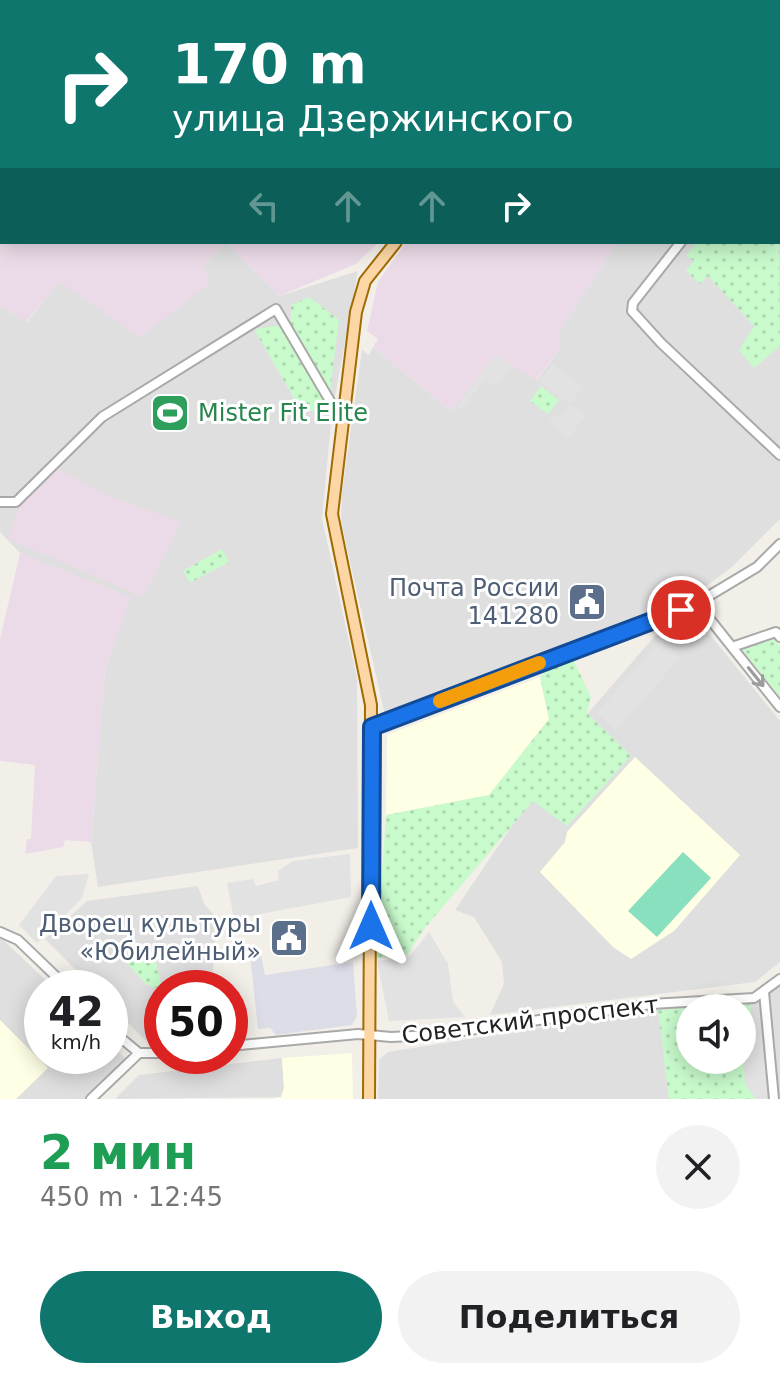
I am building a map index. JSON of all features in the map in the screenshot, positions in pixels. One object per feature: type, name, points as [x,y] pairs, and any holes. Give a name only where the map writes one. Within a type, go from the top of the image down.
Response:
[{"type":"main road","points":[[369,1099],[372,727],[366,674],[333,521],[343,413],[359,297],[365,281],[394,244]]},
{"type":"street","points":[[679,244],[633,303],[632,311],[644,327],[780,455]]},
{"type":"street","points":[[0,502],[16,502],[102,417],[276,309],[333,406],[343,413]]},
{"type":"street","points":[[372,727],[697,603],[757,567],[780,544]]},
{"type":"street","points":[[697,603],[780,707]]},
{"type":"street","points":[[732,647],[778,634]]},
{"type":"street","points":[[0,932],[18,940],[49,970]]},
{"type":"street","name":"Советский проспект","points":[[248,1045],[370,1035],[434,1035],[651,1004],[754,998],[780,979]]},
{"type":"street","points":[[764,992],[774,1099]]},
{"type":"street","points":[[128,1044],[139,1053],[144,1053]]},
{"type":"street","points":[[91,1099],[139,1053]]},
{"type":"shaded area","points":[[0,244],[224,244],[203,265],[210,283],[140,338],[60,282],[26,322],[0,306]]},
{"type":"shaded area","points":[[224,244],[228,244],[279,296],[358,271],[332,413],[322,519],[357,678],[358,848],[98,887],[91,842],[105,670],[130,597],[20,553],[0,532],[0,306],[27,322],[60,281],[203,265]]},
{"type":"shaded area","points":[[228,244],[377,244],[356,264],[279,296]]},
{"type":"shaded area","points":[[405,244],[616,244],[560,330],[560,348],[536,380],[495,355],[451,411],[373,347],[378,339],[367,331],[378,282]]},
{"type":"shaded area","points":[[616,244],[780,244],[780,519],[732,567],[709,584],[668,605],[385,715],[341,522],[342,492],[362,350],[369,355],[373,347],[451,411],[495,355],[537,380],[560,348],[560,330]]},
{"type":"shaded area","points":[[492,359],[511,367],[496,387],[485,379],[461,411],[457,407]]},
{"type":"shaded area","points":[[552,364],[583,387],[570,404],[540,381]]},
{"type":"shaded area","points":[[570,405],[587,414],[568,438],[549,423],[555,415],[560,418]]},
{"type":"shaded area","points":[[58,469],[116,499],[181,522],[143,597],[8,539],[20,506]]},
{"type":"shaded area","points":[[20,553],[131,597],[105,670],[91,842],[65,840],[63,847],[25,854],[27,839],[31,839],[35,765],[0,761],[0,639]]},
{"type":"shaded area","points":[[693,614],[780,721],[780,962],[755,982],[490,1015],[504,984],[502,962],[474,917],[455,910],[589,712],[659,631]]},
{"type":"shaded area","points":[[661,640],[680,658],[616,730],[597,713]]},
{"type":"shaded area","points":[[540,677],[549,719],[489,795],[386,815],[387,735]]},
{"type":"shaded area","points":[[635,757],[740,855],[674,931],[631,959],[613,947],[540,872],[565,842],[567,832]]},
{"type":"shaded area","points":[[350,854],[351,897],[234,919],[227,883],[253,879],[256,886],[279,880],[278,871],[293,861]]},
{"type":"shaded area","points":[[89,874],[82,898],[37,943],[19,925],[56,876]]},
{"type":"shaded area","points":[[198,886],[204,904],[216,917],[213,970],[144,970],[144,1039],[128,1023],[128,970],[76,970],[45,939],[87,901]]},
{"type":"shaded area","points":[[429,932],[448,964],[453,1002],[465,1017],[389,1021],[377,961],[409,957]]},
{"type":"shaded area","points":[[0,937],[35,970],[24,970],[24,1074],[113,1074],[88,1099],[0,1099]]},
{"type":"shaded area","points":[[261,954],[265,975],[353,962],[357,1016],[352,1025],[276,1035],[270,1028],[258,1029],[250,955]]},
{"type":"shaded area","points":[[780,979],[780,1099],[378,1099],[379,1060],[388,1052],[676,1006],[676,1074],[756,1074],[756,994],[750,994],[763,992]]},
{"type":"shaded area","points":[[0,1020],[24,1044],[24,1074],[42,1074],[16,1099],[0,1099]]},
{"type":"shaded area","points":[[763,1035],[767,1099],[756,1099],[745,1084],[744,1074],[756,1074],[756,1038]]},
{"type":"shaded area","points":[[352,1053],[353,1099],[272,1099],[281,1097],[284,1088],[282,1058]]},
{"type":"shaded area","points":[[282,1058],[284,1089],[281,1097],[115,1099],[139,1075],[248,1074],[248,1062]]},
{"type":"green space","points":[[695,244],[779,244],[780,346],[754,368],[739,350],[754,326],[708,276],[699,284],[686,270],[694,261],[686,256]]},
{"type":"green space","points":[[309,297],[339,320],[328,408],[302,412],[254,329],[282,325],[291,319],[291,305]]},
{"type":"green space","points":[[541,386],[559,400],[548,414],[530,401]]},
{"type":"green space","points":[[222,549],[229,562],[190,583],[183,571]]},
{"type":"green space","points":[[773,638],[780,647],[780,697],[740,647]]},
{"type":"green space","points":[[573,659],[591,697],[587,713],[631,756],[567,826],[533,801],[424,929],[407,955],[376,958],[386,815],[489,795],[549,719],[540,677],[554,664]]},
{"type":"green space","points":[[683,852],[711,878],[657,937],[628,911]]},
{"type":"green space","points":[[152,945],[158,970],[144,970],[144,982],[119,955],[121,949]]},
{"type":"green space","points":[[676,1009],[676,1074],[750,1074],[756,1099],[669,1099],[658,1010]]},
{"type":"slow traffic","points":[[440,701],[539,663]]},
{"type":"place","name":"Mister Fit Elite","points":[[170,413]]},
{"type":"place","name":"Почта России 141280","points":[[587,602]]},
{"type":"place","name":"Дворец культуры «Юбилейный»","points":[[289,938]]},
{"type":"route","points":[[371,926],[372,727],[681,610]]}]
